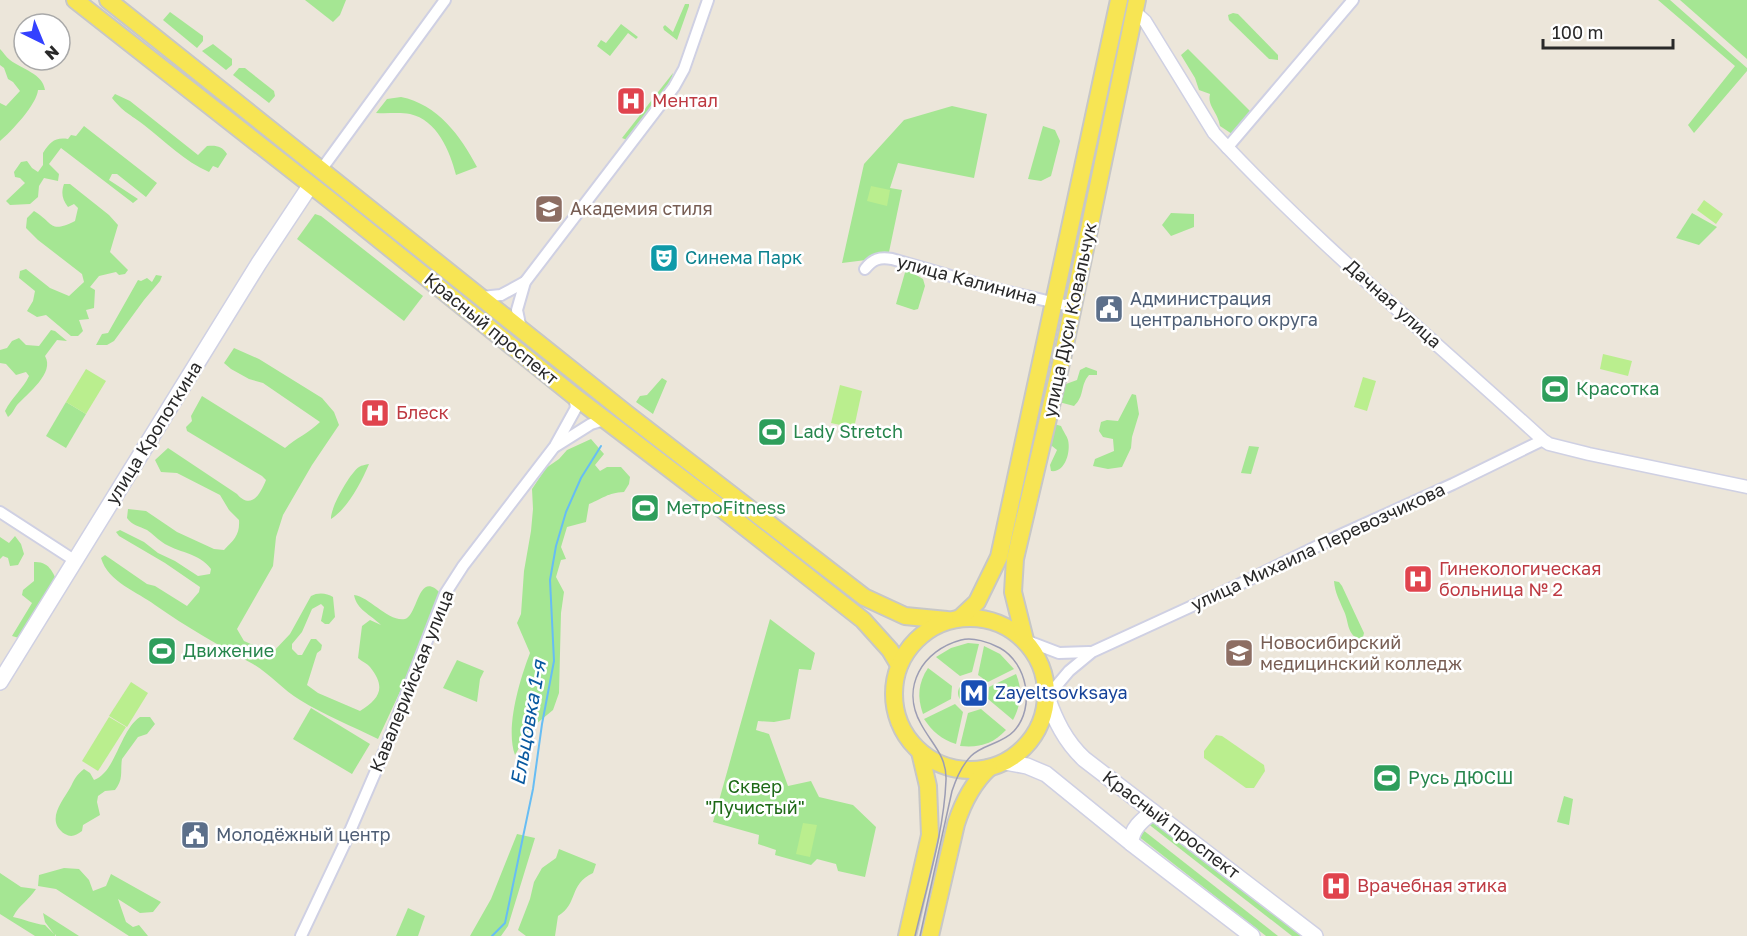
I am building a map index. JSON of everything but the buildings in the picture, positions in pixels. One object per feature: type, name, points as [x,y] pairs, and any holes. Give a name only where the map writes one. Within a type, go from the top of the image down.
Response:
[{"type":"main road","name":"Красный проспект","points":[[75,0],[408,262],[604,420],[713,502],[862,620],[890,650],[899,665]]},
{"type":"main road","name":"Красный проспект","points":[[108,0],[627,414],[864,597],[905,616],[954,619]]},
{"type":"main road","name":"улица Дуси Ковальчук","points":[[954,619],[976,602],[999,557],[1119,0]]},
{"type":"main road","name":"улица Дуси Ковальчук","points":[[1025,639],[1013,592],[1015,560],[1073,307],[1136,5]]},
{"type":"main road","points":[[310,186],[321,170]]},
{"type":"main road","name":"улица Кропоткина","points":[[0,682],[259,263],[310,186]]},
{"type":"main road","points":[[408,262],[419,246]]},
{"type":"main road","points":[[983,618],[1006,626],[1025,639],[1037,656],[1045,676],[1047,697],[1043,717],[1035,735],[1022,751],[1005,762],[989,768],[964,770],[940,765],[920,752],[907,738],[898,721],[894,702],[894,683],[899,665],[907,650],[918,637],[932,627],[954,619],[983,618]]},
{"type":"main road","name":"Красный проспект","points":[[1047,697],[1056,722],[1076,751],[1315,936]]},
{"type":"main road","points":[[907,936],[930,835],[928,786],[920,752]]},
{"type":"main road","name":"Красный проспект","points":[[1005,762],[1027,766],[1046,774],[1252,936]]},
{"type":"main road","points":[[930,936],[956,824],[976,780],[989,768]]},
{"type":"main road","points":[[1131,843],[1131,836],[1138,824],[1153,812]]},
{"type":"street","points":[[321,170],[445,0]]},
{"type":"street","points":[[521,329],[517,310],[525,282],[674,87],[684,69],[708,0]]},
{"type":"street","name":"Дачная улица","points":[[1119,0],[1136,5],[1214,133],[1227,148],[1299,221],[1543,440],[1589,454],[1747,487]]},
{"type":"street","points":[[1227,148],[1353,0]]},
{"type":"street","name":"улица Калинина","points":[[865,269],[880,257],[892,259],[996,289],[1073,307]]},
{"type":"street","points":[[481,297],[501,295],[525,282]]},
{"type":"street","points":[[555,446],[576,408],[574,396]]},
{"type":"street","points":[[555,446],[591,424],[604,420]]},
{"type":"street","name":"улица Михаила Перевозчикова","points":[[1092,652],[1543,440]]},
{"type":"street","name":"Кавалерийская улица","points":[[301,936],[344,846],[384,752],[445,594],[463,566],[555,446]]},
{"type":"street","points":[[0,512],[74,560]]},
{"type":"street","points":[[1025,639],[1059,653],[1092,652]]},
{"type":"street","points":[[1047,697],[1069,670],[1092,652]]},
{"type":"green space","points":[[305,0],[346,0],[340,15],[333,22]]},
{"type":"green space","points":[[1658,0],[1670,0],[1747,68],[1747,71],[1694,133],[1688,125],[1735,66]]},
{"type":"green space","points":[[1680,0],[1747,0],[1747,59]]},
{"type":"green space","points":[[685,4],[689,6],[677,40],[663,27],[665,25],[673,32]]},
{"type":"green space","points":[[170,12],[203,36],[203,41],[197,48],[163,20]]},
{"type":"green space","points":[[1238,14],[1278,55],[1278,60],[1269,59],[1229,20],[1228,15]]},
{"type":"green space","points":[[621,24],[638,37],[636,39],[628,33],[610,56],[597,46],[601,40],[606,43]]},
{"type":"green space","points":[[213,44],[232,59],[232,65],[226,70],[202,51]]},
{"type":"green space","points":[[0,49],[12,61],[12,72],[30,72],[40,80],[45,90],[38,90],[33,103],[17,125],[0,141],[0,103],[6,106],[20,91],[8,79],[4,68],[0,65]]},
{"type":"green space","points":[[1188,49],[1251,112],[1232,134],[1220,126],[1210,102],[1210,94],[1199,90],[1195,78],[1181,55]]},
{"type":"green space","points":[[239,68],[245,68],[274,91],[275,96],[269,103],[233,75]]},
{"type":"green space","points":[[673,73],[670,85],[627,140],[622,138]]},
{"type":"green space","points":[[115,94],[130,101],[198,155],[207,146],[221,148],[227,154],[218,168],[213,166],[209,172],[200,168],[124,110],[112,98]]},
{"type":"green space","points":[[401,97],[414,101],[437,114],[455,133],[477,167],[456,175],[446,147],[428,123],[410,114],[376,113],[387,99]]},
{"type":"green space","points":[[952,106],[987,114],[974,178],[898,163],[890,188],[902,190],[889,252],[866,260],[842,263],[864,164],[904,120]]},
{"type":"green space","points":[[84,126],[157,183],[146,197],[117,174],[112,174],[109,180],[138,199],[133,203],[61,148],[49,164],[59,174],[58,181],[44,178],[39,186],[38,197],[30,204],[10,205],[6,201],[25,183],[15,177],[14,172],[21,162],[27,161],[38,172],[43,165],[43,153],[51,143],[60,139],[68,139],[71,135],[76,136]]},
{"type":"green space","points":[[1043,126],[1055,130],[1060,141],[1051,176],[1041,181],[1028,179]]},
{"type":"green space","points":[[64,184],[70,184],[118,225],[110,252],[128,270],[125,274],[119,275],[116,272],[99,276],[90,287],[95,290],[94,308],[86,310],[89,319],[79,320],[83,331],[78,336],[71,336],[46,315],[37,317],[27,311],[33,301],[35,291],[19,278],[20,271],[26,269],[50,288],[69,296],[84,282],[82,274],[26,228],[27,218],[34,211],[56,227],[75,221],[78,208],[74,204],[68,207],[66,204],[63,196]]},
{"type":"green space","points":[[871,186],[890,190],[887,206],[867,201]]},
{"type":"green space","points":[[1704,200],[1723,214],[1716,224],[1697,210]]},
{"type":"green space","points":[[1171,213],[1194,214],[1194,227],[1171,236],[1162,225]]},
{"type":"green space","points":[[1692,213],[1717,227],[1699,245],[1676,238]]},
{"type":"green space","points":[[315,214],[321,216],[423,296],[404,321],[297,239]]},
{"type":"green space","points":[[906,269],[923,279],[925,286],[918,309],[914,310],[896,304]]},
{"type":"green space","points":[[156,275],[162,276],[160,281],[114,341],[107,345],[96,345],[102,334],[108,333],[138,280],[147,278],[152,282]]},
{"type":"green space","points":[[51,330],[67,341],[57,340],[45,356],[47,362],[43,376],[8,417],[5,411],[29,376],[26,372],[16,375],[6,364],[0,363],[0,350],[7,348],[12,341],[19,338],[26,345],[39,346]]},
{"type":"green space","points":[[234,348],[259,359],[322,398],[334,412],[339,425],[283,515],[276,537],[273,566],[237,629],[244,641],[272,653],[290,634],[311,596],[322,594],[333,597],[335,617],[329,624],[325,624],[321,621],[324,607],[321,604],[312,609],[302,632],[292,644],[292,649],[298,655],[302,655],[311,639],[316,639],[322,645],[321,650],[317,653],[307,685],[318,693],[360,711],[376,697],[379,687],[370,667],[358,658],[362,626],[370,620],[381,625],[361,608],[354,595],[392,617],[405,619],[413,610],[423,590],[433,587],[441,594],[424,640],[378,739],[300,700],[259,668],[191,629],[124,586],[110,574],[101,558],[105,555],[147,584],[155,586],[187,606],[199,592],[200,587],[116,532],[120,530],[144,542],[158,553],[198,576],[210,574],[211,569],[200,559],[168,546],[147,530],[136,526],[127,518],[128,509],[146,511],[177,532],[214,549],[224,550],[236,537],[239,520],[229,510],[220,495],[177,473],[161,472],[155,460],[168,448],[242,499],[251,501],[261,491],[266,480],[187,431],[186,427],[192,421],[191,416],[202,396],[285,448],[320,422],[263,383],[249,379],[224,363]]},
{"type":"green space","points":[[1603,354],[1632,361],[1628,376],[1600,369]]},
{"type":"green space","points":[[1086,367],[1097,371],[1097,375],[1089,375],[1086,379],[1074,406],[1059,402],[1061,384],[1077,380],[1080,370]]},
{"type":"green space","points":[[86,369],[106,381],[86,414],[66,402]]},
{"type":"green space","points":[[1363,377],[1376,381],[1367,411],[1354,407]]},
{"type":"green space","points":[[662,378],[667,381],[653,414],[636,402],[640,396],[647,395]]},
{"type":"green space","points":[[840,385],[862,391],[854,428],[831,423]]},
{"type":"green space","points":[[1132,394],[1136,395],[1139,414],[1131,448],[1122,467],[1108,469],[1093,466],[1095,459],[1114,451],[1113,439],[1103,437],[1099,431],[1101,422],[1118,421]]},
{"type":"green space","points":[[66,402],[86,414],[66,448],[46,436]]},
{"type":"green space","points":[[1051,423],[1061,426],[1069,445],[1066,461],[1056,471],[1051,471],[1050,465],[1057,450],[1052,446],[1049,447]]},
{"type":"green space","points":[[591,439],[604,454],[595,465],[600,471],[607,467],[621,467],[630,477],[629,484],[624,492],[609,495],[589,504],[586,522],[567,527],[561,547],[566,559],[561,560],[556,577],[564,592],[561,613],[559,693],[553,710],[530,729],[515,755],[512,731],[515,704],[530,653],[517,623],[521,614],[524,571],[531,531],[532,489],[546,468],[567,450]]},
{"type":"green space","points":[[1249,446],[1259,447],[1251,474],[1241,473]]},
{"type":"green space","points":[[369,464],[348,502],[331,519],[337,499],[351,476],[362,465]]},
{"type":"green space","points":[[15,536],[24,554],[18,565],[10,566],[8,558],[3,556],[0,559],[0,537],[9,543]]},
{"type":"green space","points":[[34,562],[48,566],[59,587],[19,638],[12,636],[32,603],[22,595],[23,590],[34,581]]},
{"type":"green space","points":[[1334,581],[1339,582],[1342,586],[1364,633],[1362,641],[1350,631]]},
{"type":"green space","name":"Сквер \"Лучистый\"","points":[[770,619],[815,653],[811,670],[799,669],[790,719],[774,722],[758,721],[756,730],[769,734],[788,786],[811,781],[819,797],[853,805],[876,827],[865,877],[838,871],[836,864],[817,859],[811,865],[775,855],[776,850],[758,844],[759,835],[713,822]]},
{"type":"green space","points":[[968,643],[979,644],[972,672],[960,676],[936,657],[951,648]]},
{"type":"green space","points":[[984,646],[1000,654],[1014,669],[988,682],[978,675]]},
{"type":"green space","points":[[457,660],[484,671],[480,679],[477,702],[443,688]]},
{"type":"green space","points":[[928,668],[952,686],[951,699],[923,714],[920,690],[922,679]]},
{"type":"green space","points":[[1016,674],[1020,686],[1020,697],[1013,720],[988,699],[989,687]]},
{"type":"green space","points":[[131,682],[148,693],[127,727],[109,716]]},
{"type":"green space","points":[[965,682],[973,682],[980,689],[980,697],[973,704],[965,704],[958,697],[958,689]]},
{"type":"green space","points":[[955,704],[963,712],[956,744],[938,734],[924,719]]},
{"type":"green space","points":[[311,708],[370,744],[352,774],[293,739]]},
{"type":"green space","points":[[981,709],[1006,730],[996,739],[985,744],[960,746],[968,713]]},
{"type":"green space","points":[[109,717],[126,727],[98,771],[82,761]]},
{"type":"green space","points":[[140,717],[150,717],[155,724],[147,734],[138,737],[122,759],[121,779],[115,790],[105,791],[98,796],[100,815],[83,825],[82,831],[78,834],[72,836],[65,834],[56,823],[57,811],[79,773],[84,769],[94,780],[101,776],[108,769],[127,731]]},
{"type":"green space","points":[[1216,735],[1222,736],[1264,765],[1265,771],[1254,788],[1246,788],[1204,758],[1204,751]]},
{"type":"green space","points":[[1564,796],[1573,799],[1569,825],[1557,822]]},
{"type":"green space","points":[[1152,817],[1304,936],[1292,936],[1147,823]]},
{"type":"green space","points":[[803,823],[817,825],[810,857],[796,854]]},
{"type":"green space","points":[[1143,830],[1278,936],[1266,936],[1138,836]]},
{"type":"green space","points":[[517,834],[535,838],[508,926],[501,936],[470,936],[491,899]]},
{"type":"green space","points":[[559,849],[596,864],[593,873],[580,883],[565,911],[558,916],[555,936],[526,936],[518,930],[534,882],[542,868],[556,858]]},
{"type":"green space","points":[[64,868],[79,869],[89,880],[93,891],[106,886],[111,874],[161,902],[153,912],[140,913],[118,899],[126,922],[133,927],[139,925],[148,936],[129,936],[56,889],[38,886],[39,875]]},
{"type":"green space","points":[[0,873],[21,887],[36,889],[13,917],[45,925],[54,934],[45,922],[43,913],[79,936],[56,936],[55,934],[55,936],[35,936],[0,914]]},
{"type":"green space","points":[[408,908],[425,916],[418,936],[396,936]]},
{"type":"waterway","name":"Ельцовка 1-я","points":[[492,936],[505,923],[533,789],[554,661],[550,580],[556,546],[566,512],[581,478],[601,446]]},
{"type":"tram line","points":[[915,936],[942,819],[946,771],[938,750],[915,710],[914,684],[926,661],[936,652],[961,640],[971,639],[1000,648],[1017,664],[1025,686],[1025,710],[1014,731],[1004,739],[971,756],[957,777],[920,936]]},
{"type":"place","name":"Ментал","points":[[631,101]]},
{"type":"place","name":"Академия стиля","points":[[549,209]]},
{"type":"place","name":"Синема Парк","points":[[664,258]]},
{"type":"place","name":"Администрация центрального округа","points":[[1109,309]]},
{"type":"place","name":"Красотка","points":[[1555,389]]},
{"type":"place","name":"Блеск","points":[[375,413]]},
{"type":"place","name":"Lady Stretch","points":[[772,432]]},
{"type":"place","name":"МетроFitness","points":[[645,508]]},
{"type":"place","name":"Гинекологическая больница № 2","points":[[1418,579]]},
{"type":"place","name":"Движение","points":[[162,651]]},
{"type":"place","name":"Новосибирский медицинский колледж","points":[[1239,653]]},
{"type":"place","name":"Zayeltsovksaya","points":[[974,693]]},
{"type":"place","name":"Русь ДЮСШ","points":[[1387,778]]},
{"type":"place","name":"Молодёжный центр","points":[[195,835]]},
{"type":"place","name":"Врачебная этика","points":[[1336,886]]}]
